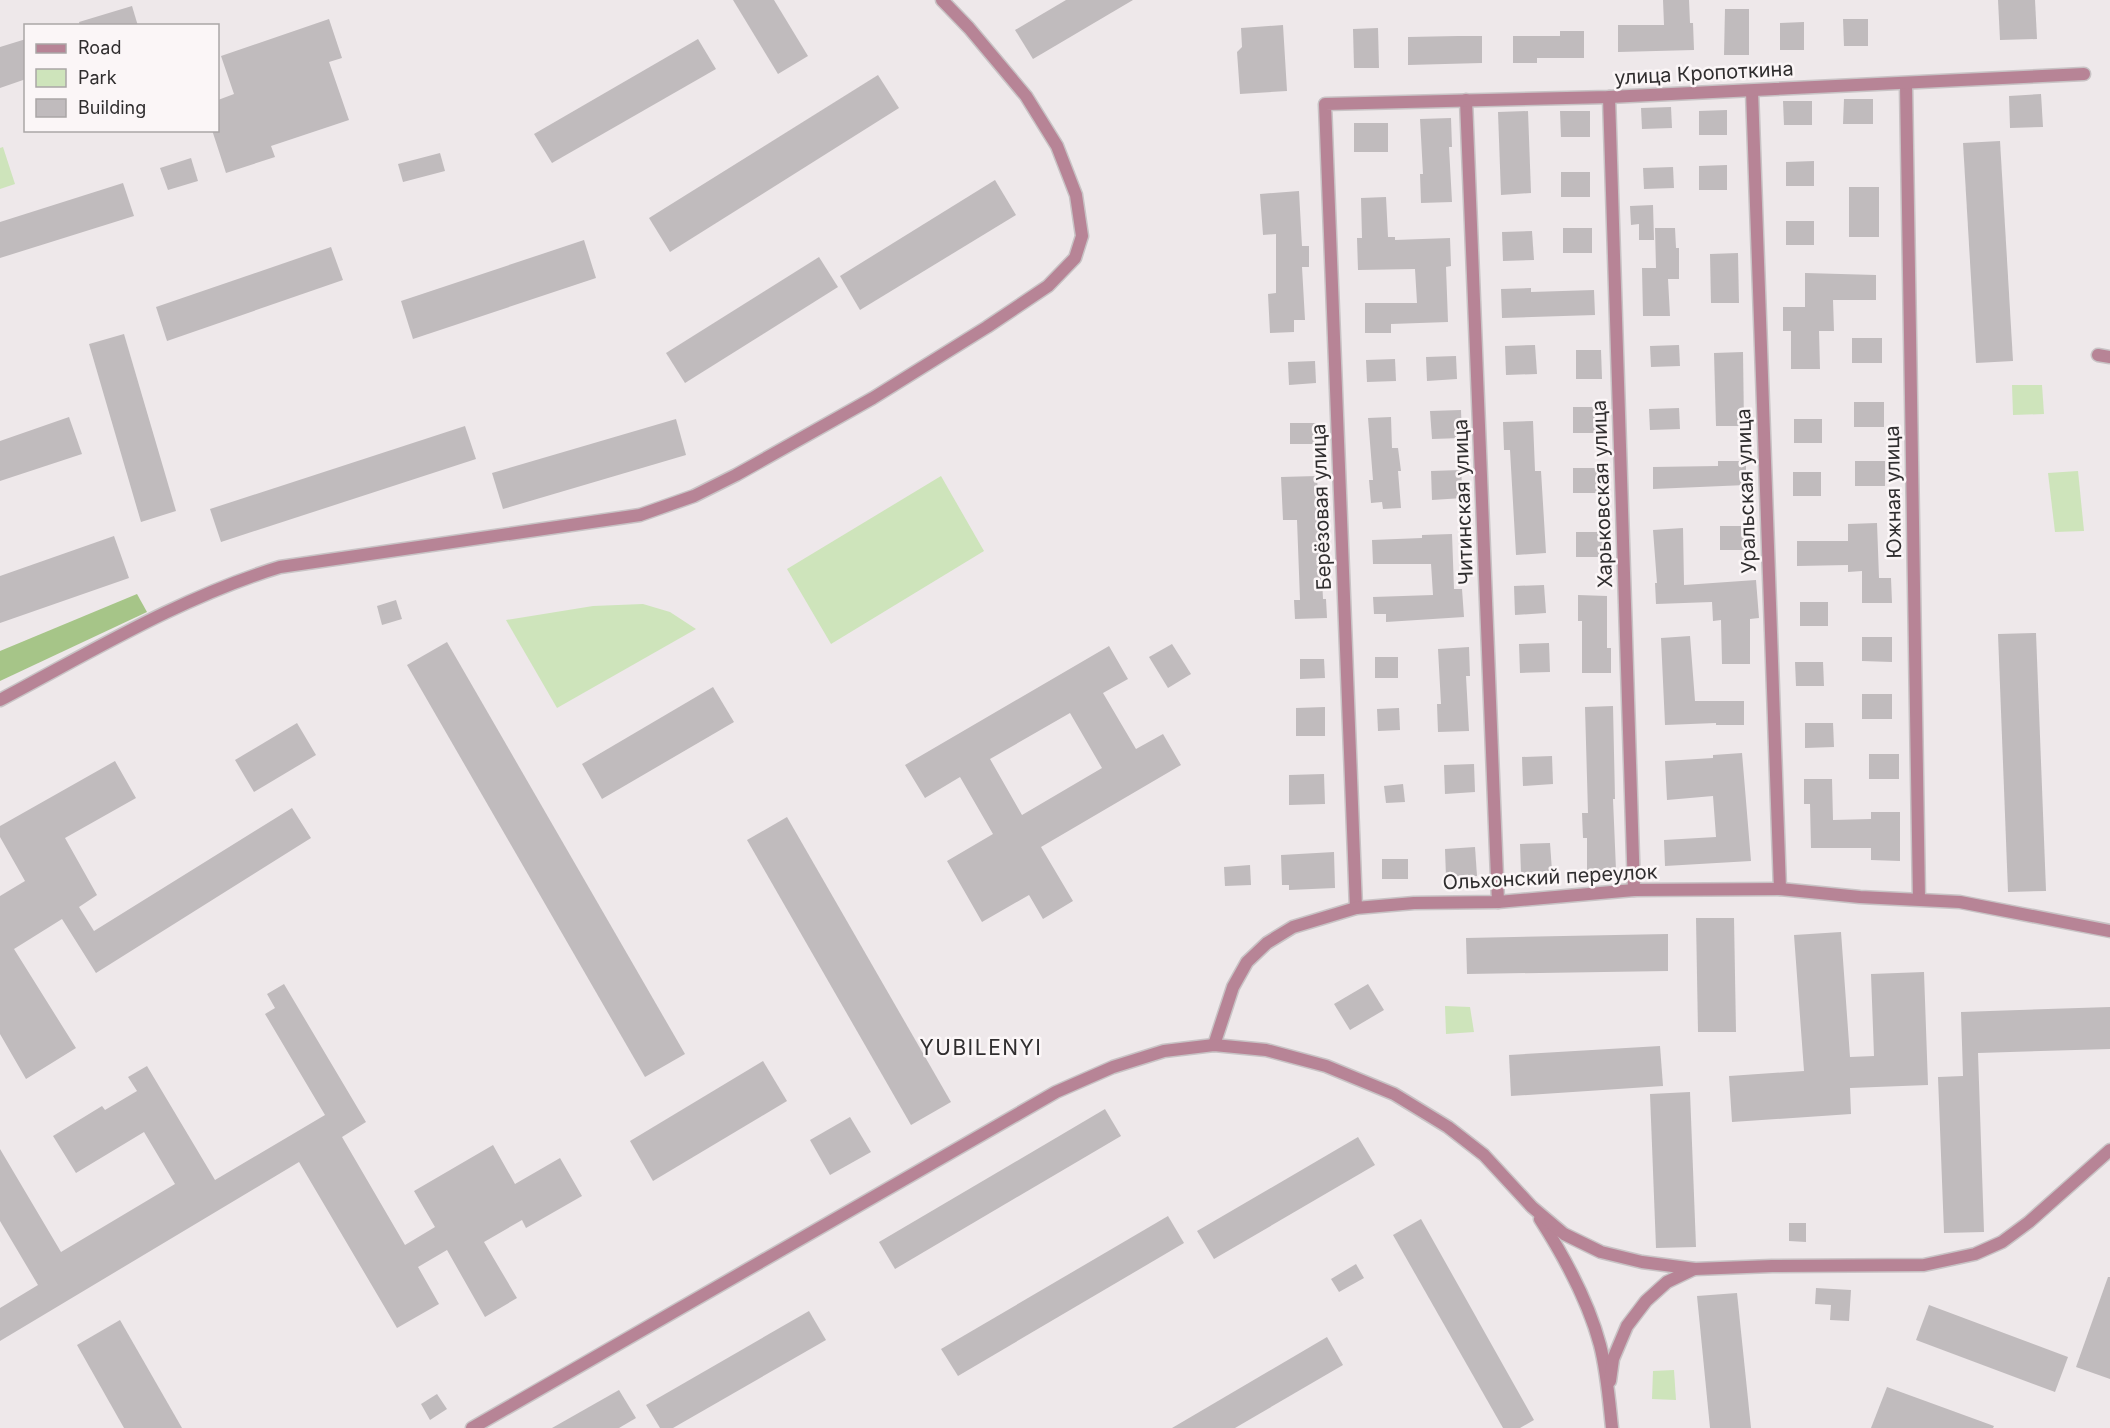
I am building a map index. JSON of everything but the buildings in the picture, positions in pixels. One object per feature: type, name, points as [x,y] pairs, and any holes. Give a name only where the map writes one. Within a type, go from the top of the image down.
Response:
[{"type":"street","points":[[0,700],[166,612],[252,576],[280,567],[640,515],[694,496],[873,398],[1048,286],[1075,258],[1082,236],[1076,195],[1057,146],[1026,96],[969,28],[942,0]]},
{"type":"street","name":"улица Кропоткина","points":[[1325,104],[1609,97],[2084,74]]},
{"type":"street","name":"Южная улица","points":[[1906,84],[1920,899]]},
{"type":"street","name":"Уральская улица","points":[[1752,91],[1780,889]]},
{"type":"street","name":"Харьковская улица","points":[[1609,97],[1634,890]]},
{"type":"street","name":"Читинская улица","points":[[1466,100],[1498,902]]},
{"type":"street","name":"Берёзовая улица","points":[[1325,104],[1356,908]]},
{"type":"street","name":"Ольхонский переулок","points":[[1214,1045],[1233,987],[1247,962],[1267,943],[1293,927],[1356,908],[1414,903],[1498,902],[1634,890],[1780,889],[1860,897],[1960,902],[2110,931]]},
{"type":"street","points":[[472,1428],[1056,1092],[1113,1066],[1164,1051],[1214,1045],[1266,1050],[1326,1066],[1394,1094],[1448,1126],[1484,1155],[1532,1207],[1564,1234],[1601,1252],[1642,1262],[1695,1269],[1924,1265],[1975,1254],[2002,1242],[2029,1222],[2110,1150]]},
{"type":"street","points":[[1532,1207],[1558,1246],[1581,1295],[1600,1345],[1609,1394],[1612,1428]]},
{"type":"street","points":[[1609,1394],[1613,1359],[1627,1326],[1646,1301],[1667,1282],[1695,1269]]},
{"type":"green space","points":[[3,147],[15,184],[0,189],[0,148]]},
{"type":"green space","points":[[2012,385],[2042,385],[2044,414],[2013,415]]},
{"type":"green space","points":[[2078,471],[2084,531],[2055,532],[2048,473]]},
{"type":"green space","points":[[941,476],[984,551],[831,644],[787,569]]},
{"type":"green space","points":[[137,594],[147,612],[0,681],[0,651]]},
{"type":"green space","points":[[643,604],[670,612],[696,629],[557,708],[506,620],[593,606]]},
{"type":"green space","points":[[1445,1006],[1470,1007],[1474,1032],[1446,1034]]},
{"type":"green space","points":[[1674,1370],[1676,1400],[1652,1399],[1653,1371]]},
{"type":"district","name":"YUBILENYI","points":[[981,1048]]}]
